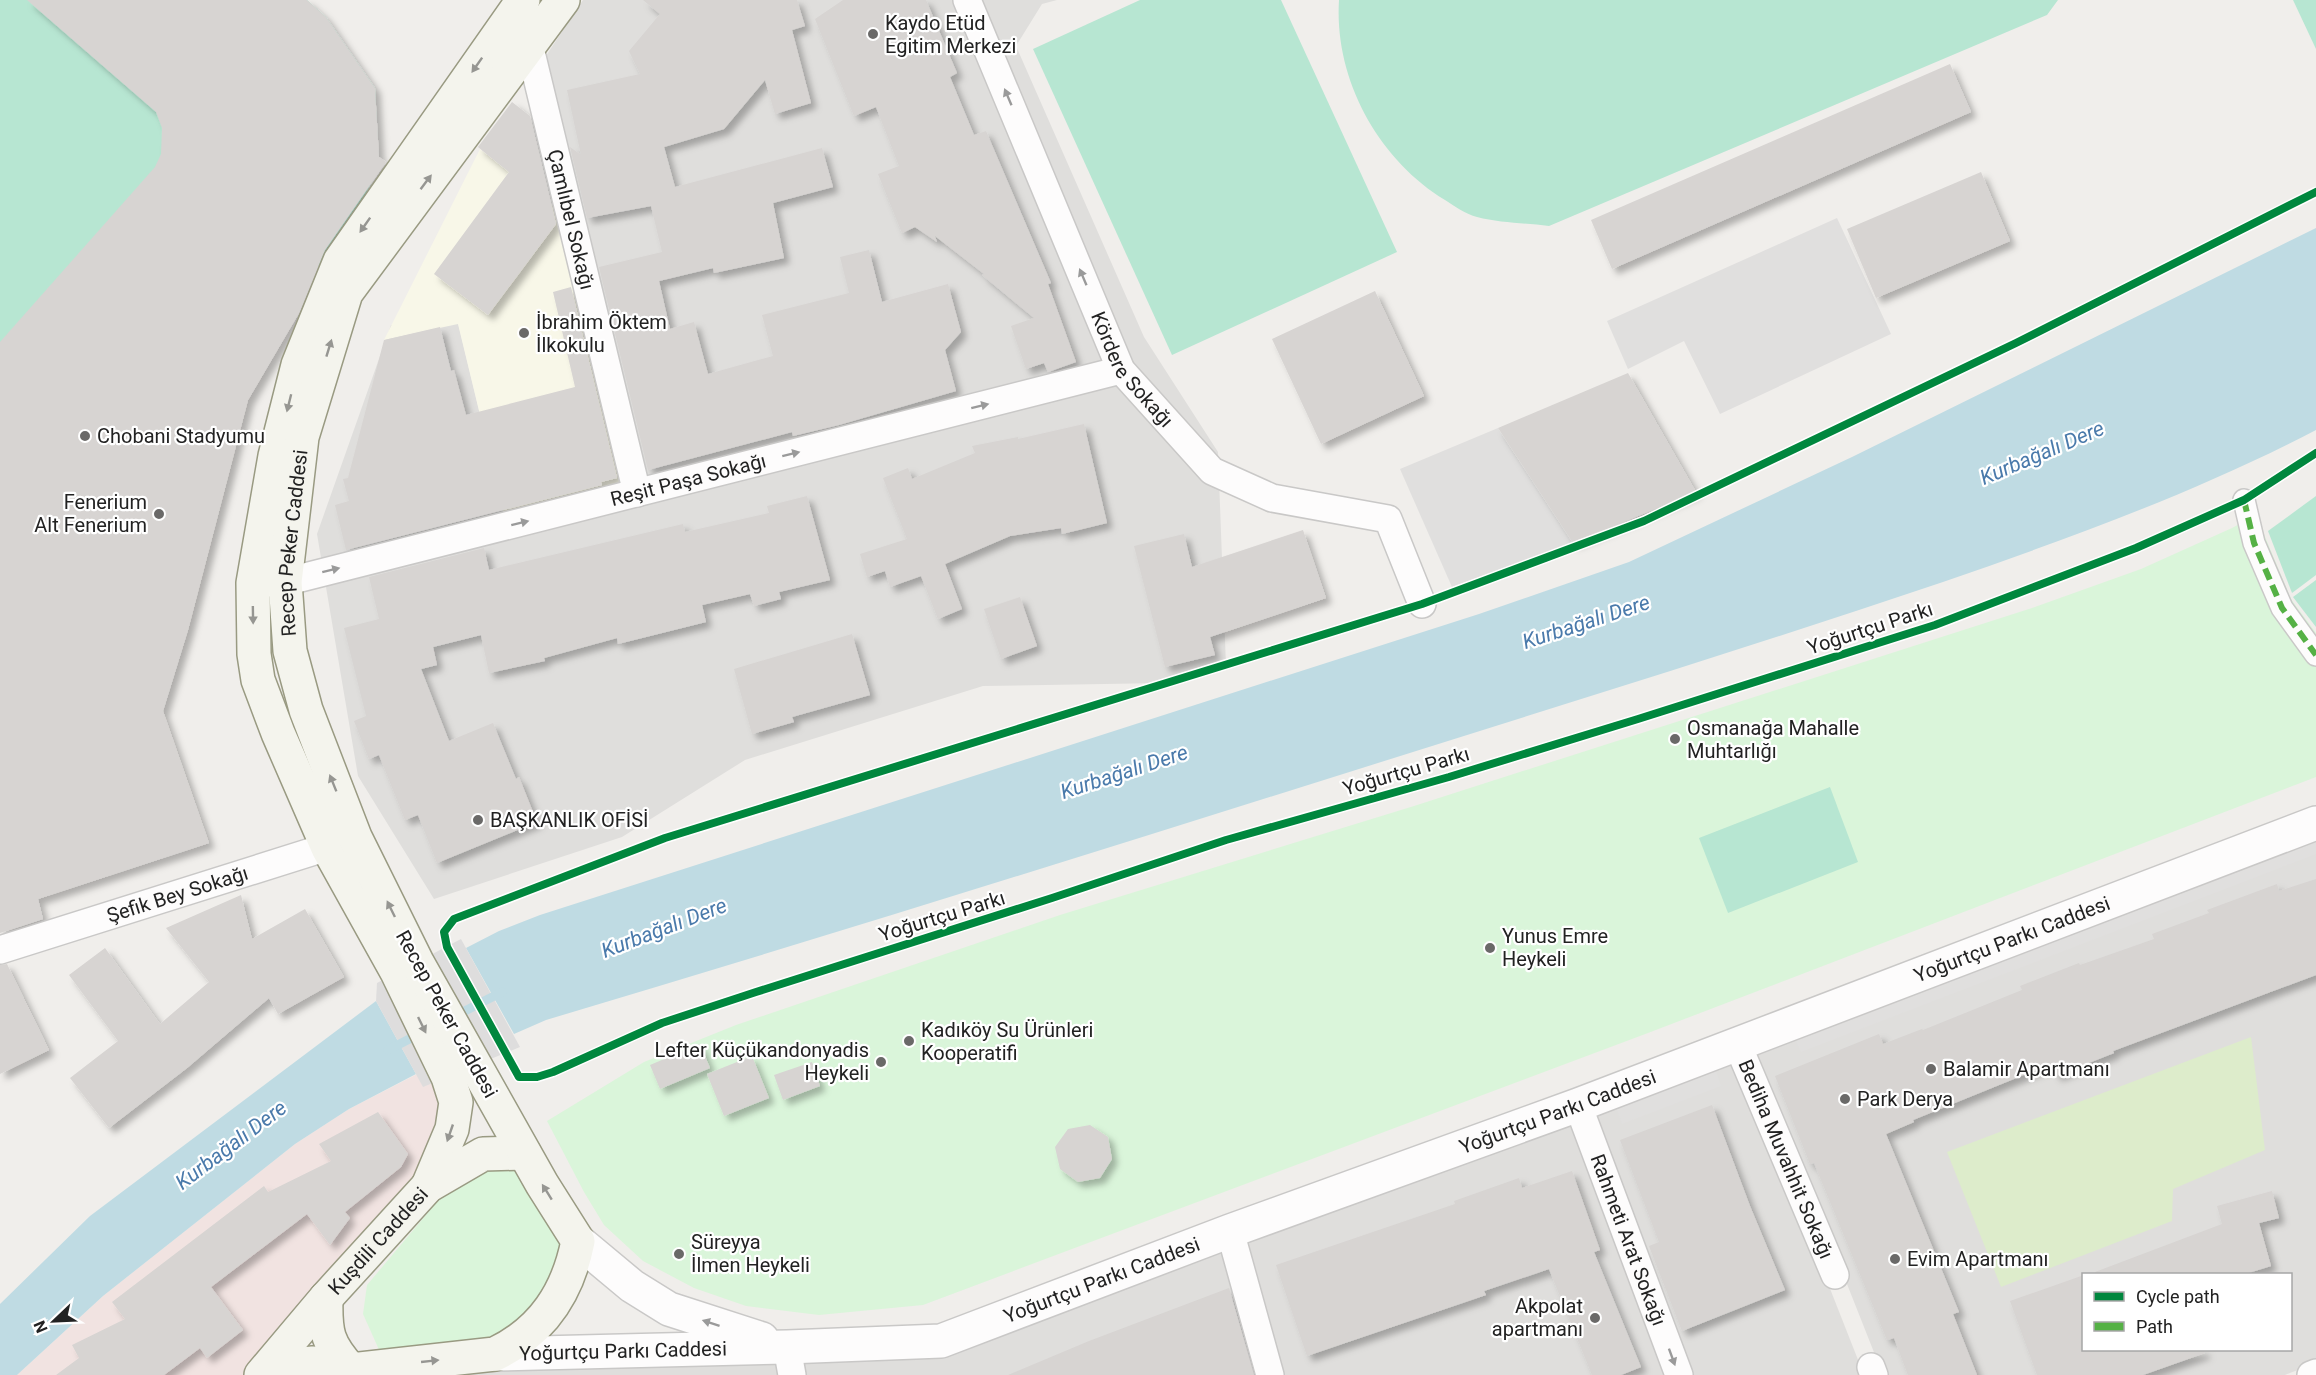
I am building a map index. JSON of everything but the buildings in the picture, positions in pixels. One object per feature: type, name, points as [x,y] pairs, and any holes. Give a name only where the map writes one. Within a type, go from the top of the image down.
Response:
[{"type":"main road","name":"Recep Peker Caddesi","points":[[562,0],[519,23],[346,293],[302,437],[269,583],[290,651],[341,842],[461,1071],[524,1153],[578,1241]]},
{"type":"main road","name":"Recep Peker Caddesi","points":[[428,1186],[452,1129],[461,1071]]},
{"type":"main road","name":"Kuşdili Caddesi","points":[[261,1375],[326,1298],[428,1186],[483,1154],[524,1153]]},
{"type":"main road","name":"Yoğurtçu Parkı Caddesi","points":[[352,1372],[495,1354],[516,1344],[544,1317],[566,1283],[573,1268],[578,1241]]},
{"type":"main road","points":[[326,1298],[328,1338],[338,1356],[352,1372]]},
{"type":"main road","points":[[270,1375],[294,1365],[313,1363],[352,1372]]},
{"type":"street","name":"Kördere Sokağı","points":[[967,0],[1121,370],[1212,471],[1272,498],[1388,519],[1422,604]]},
{"type":"street","name":"Çamlıbel Sokağı","points":[[519,23],[637,493]]},
{"type":"street","name":"Reşit Paşa Sokağı","points":[[269,583],[637,493],[1121,370]]},
{"type":"street","points":[[2244,500],[2254,543],[2282,608],[2316,655]]},
{"type":"street","name":"Yoğurtçu Parkı Caddesi","points":[[495,1354],[789,1361],[941,1341],[1230,1231],[1578,1105],[2316,823]]},
{"type":"street","name":"Şefik Bey Sokağı","points":[[0,951],[341,842]]},
{"type":"street","name":"Bediha Muvahhit Sokağı","points":[[1737,1043],[1835,1275]]},
{"type":"street","name":"Rahmeti Arat Sokağı","points":[[1578,1105],[1679,1375]]},
{"type":"street","points":[[1230,1231],[1270,1375]]},
{"type":"street","name":"Yoğurtçu Parkı Caddesi","points":[[578,1241],[632,1286],[669,1309],[789,1361]]},
{"type":"street","points":[[2311,1375],[2316,1373]]},
{"type":"shaded area","points":[[583,0],[1057,0],[1042,4],[1016,46],[1144,337],[1218,452],[1226,666],[1163,683],[983,686],[745,760],[622,837],[434,899],[358,776],[317,534],[391,325],[458,323],[505,518],[622,487],[526,86]]},
{"type":"shaded area","name":"İbrahim Öktem İlkokulu","points":[[480,149],[559,211],[623,487],[505,518],[458,324],[384,340]]},
{"type":"shaded area","points":[[1837,218],[1891,334],[1720,414],[1684,341],[1628,369],[1607,321]]},
{"type":"shaded area","points":[[1498,428],[1573,543],[1452,587],[1400,469]]},
{"type":"shaded area","points":[[2316,835],[2316,854],[1801,1052],[1792,1032]]},
{"type":"shaded area","points":[[2316,837],[2316,1363],[2285,1375],[1883,1375],[1751,1053]]},
{"type":"shaded area","points":[[1734,1059],[1864,1375],[1689,1375],[1591,1116]]},
{"type":"shaded area","points":[[1715,1068],[1721,1086],[1622,1124],[1615,1106]]},
{"type":"shaded area","points":[[427,1069],[443,1104],[439,1125],[416,1178],[315,1290],[243,1375],[17,1375],[103,1296],[295,1144],[349,1109]]},
{"type":"shaded area","points":[[1574,1121],[1669,1375],[1279,1375],[1243,1242]]},
{"type":"shaded area","points":[[1227,1247],[1261,1375],[801,1375],[798,1361],[943,1355]]},
{"type":"shaded area","points":[[781,1362],[783,1375],[432,1375],[493,1369]]},
{"type":"green space","name":"Chobani Stadyumu","points":[[0,0],[307,0],[326,17],[375,88],[379,169],[338,244],[0,628]]},
{"type":"green space","points":[[1140,0],[1281,0],[1397,252],[1172,355],[1033,49]]},
{"type":"green space","points":[[1339,0],[2058,0],[2047,15],[1549,226],[1495,221],[1469,214],[1421,183],[1399,163],[1365,114],[1353,87],[1344,59],[1339,30]]},
{"type":"green space","points":[[2293,0],[2316,0],[2316,49]]},
{"type":"green space","points":[[2316,496],[2316,575],[2292,593],[2268,531]]},
{"type":"green space","points":[[2256,515],[2291,599],[2316,633],[2316,777],[1648,1033],[923,1305],[819,1315],[746,1306],[694,1288],[643,1261],[604,1225],[547,1121],[644,1062],[736,1025],[1060,915],[1414,806],[2032,608],[2141,569]]},
{"type":"green space","points":[[2316,580],[2316,627],[2293,597]]},
{"type":"green space","points":[[1830,787],[1858,862],[1728,913],[1699,838]]},
{"type":"green space","points":[[2251,1037],[2265,1150],[2173,1189],[2172,1221],[2001,1287],[1947,1152]]},
{"type":"green space","points":[[519,1160],[572,1264],[512,1340],[380,1352],[363,1314],[367,1285],[468,1165]]},
{"type":"water","points":[[2316,228],[2316,430],[2225,474],[2132,513],[1943,582],[1751,645],[1053,865],[546,1020],[514,1034],[466,948],[499,931],[540,915],[1479,614],[1629,562],[1852,457]]},
{"type":"water","points":[[376,1001],[416,1074],[349,1109],[295,1144],[103,1296],[17,1375],[0,1375],[0,1304],[90,1216]]},
{"type":"pier","points":[[461,939],[520,1047],[423,1087],[376,1001],[377,983]]},
{"type":"waterway","name":"Kurbağalı Dere","points":[[455,1016],[502,992]]},
{"type":"waterway","name":"Kurbağalı Dere","points":[[388,1050],[421,1033]]},
{"type":"marked path","points":[[2244,500],[2254,543],[2282,608],[2316,655]]},
{"type":"cycle path","name":"Yoğurtçu Parkı","points":[[2316,192],[2016,343],[1644,521],[1422,604],[665,838],[454,919],[444,932],[447,947],[519,1077],[537,1077],[662,1023],[1226,840],[1449,777],[1935,625],[2136,548],[2244,500],[2316,453]]},
{"type":"place","name":"Kaydo Etüd Egitim Merkezi","points":[[873,34]]},
{"type":"place","name":"İbrahim Öktem İlkokulu","points":[[524,333]]},
{"type":"place","name":"Chobani Stadyumu","points":[[85,436]]},
{"type":"place","name":"Fenerium Alt Fenerium","points":[[159,514]]},
{"type":"place","name":"Osmanağa Mahalle Muhtarlığı","points":[[1675,739]]},
{"type":"place","name":"BAŞKANLIK OFİSİ","points":[[478,820]]},
{"type":"place","name":"Yunus Emre Heykeli","points":[[1490,948]]},
{"type":"place","name":"Kadıköy Su Ürünleri Kooperatifi","points":[[909,1041]]},
{"type":"place","name":"Lefter Küçükandonyadis Heykeli","points":[[881,1062]]},
{"type":"place","name":"Balamir Apartmanı","points":[[1931,1069]]},
{"type":"place","name":"Park Derya","points":[[1845,1099]]},
{"type":"place","name":"Süreyya İlmen Heykeli","points":[[679,1254]]},
{"type":"place","name":"Evim Apartmanı","points":[[1895,1259]]},
{"type":"place","name":"Akpolat apartmanı","points":[[1595,1318]]}]
